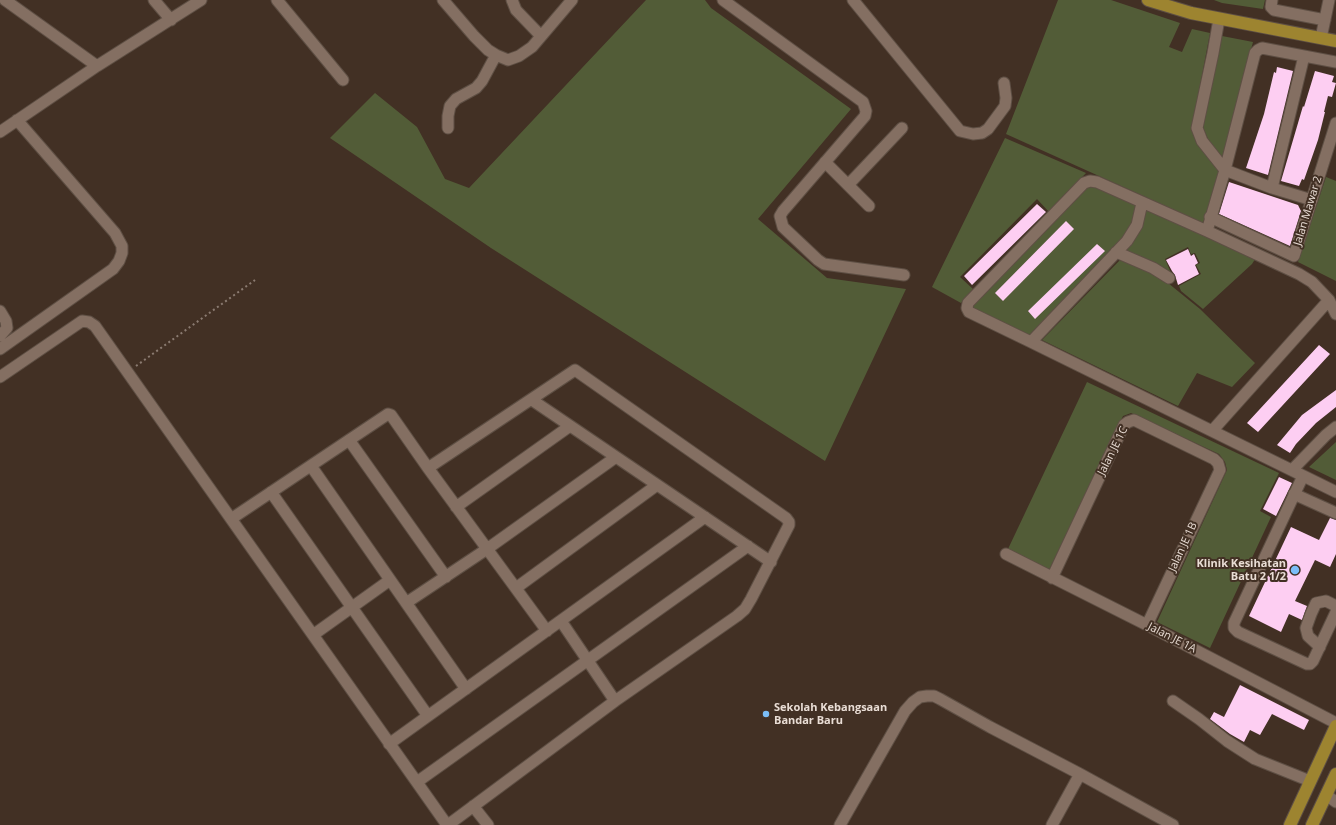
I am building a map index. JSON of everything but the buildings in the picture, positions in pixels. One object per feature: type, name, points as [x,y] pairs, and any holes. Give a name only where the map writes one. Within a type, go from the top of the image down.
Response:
[{"type":"main road","points":[[1148,0],[1191,13],[1336,41]]},
{"type":"main road","points":[[1290,825],[1336,726]]},
{"type":"main road","points":[[1312,825],[1336,774]]},
{"type":"street","points":[[154,0],[171,20]]},
{"type":"street","points":[[0,132],[96,66],[201,0]]},
{"type":"street","points":[[277,0],[343,80]]},
{"type":"street","points":[[443,0],[474,36],[496,55],[508,60],[519,56],[532,47],[572,0]]},
{"type":"street","points":[[512,0],[516,10],[541,36]]},
{"type":"street","points":[[723,0],[862,102],[866,110],[865,116],[783,211],[780,216],[783,227],[824,264],[904,275]]},
{"type":"street","points":[[853,0],[960,131],[973,134],[982,134],[988,129],[1005,106],[1006,98],[1004,83]]},
{"type":"street","points":[[1272,0],[1271,7],[1274,10],[1325,20]]},
{"type":"street","points":[[1321,38],[1329,0]]},
{"type":"street","points":[[4,3],[96,66]]},
{"type":"street","points":[[1219,19],[1214,53],[1197,128],[1202,141],[1225,170],[1272,188],[1312,200]]},
{"type":"street","points":[[1207,231],[1258,50],[1262,48],[1336,62]]},
{"type":"street","points":[[448,128],[450,106],[456,99],[476,88],[482,81],[496,55]]},
{"type":"street","points":[[1272,188],[1304,56]]},
{"type":"street","points":[[0,348],[113,269],[120,261],[122,253],[122,246],[115,233],[17,120]]},
{"type":"street","name":"Jalan Mawar 2","points":[[1210,217],[1294,256],[1312,200],[1334,140],[1336,123]]},
{"type":"street","points":[[848,185],[902,128]]},
{"type":"street","points":[[825,162],[869,206]]},
{"type":"street","points":[[1336,314],[1329,297],[1312,282],[1299,274],[1097,182],[1090,181],[1084,183],[968,303],[967,308],[969,312],[1336,492]]},
{"type":"street","points":[[1031,342],[1133,233],[1142,203]]},
{"type":"street","points":[[1116,252],[1153,268],[1169,278]]},
{"type":"street","points":[[1212,431],[1329,297]]},
{"type":"street","points":[[0,311],[6,321],[6,328],[0,336]]},
{"type":"street","points":[[0,378],[82,321],[89,322],[95,326],[389,744],[448,825],[615,701],[745,609],[771,562],[789,525],[786,518],[575,370],[428,468]]},
{"type":"street","points":[[532,400],[771,562]]},
{"type":"street","points":[[231,519],[388,414],[391,415],[547,631]]},
{"type":"street","name":"Jalan JE 1C","points":[[1052,578],[1124,426],[1128,422],[1134,420],[1214,459],[1220,470]]},
{"type":"street","points":[[456,507],[570,426]]},
{"type":"street","points":[[1292,470],[1326,435],[1336,427]]},
{"type":"street","points":[[349,440],[446,577]]},
{"type":"street","points":[[406,602],[487,549],[616,457]]},
{"type":"street","points":[[311,466],[466,689]]},
{"type":"street","name":"Jalan JE 1B","points":[[1147,625],[1220,470]]},
{"type":"street","points":[[1303,476],[1234,623],[1234,628],[1238,632],[1307,664],[1310,664],[1313,661],[1336,612]]},
{"type":"street","points":[[516,588],[657,485]]},
{"type":"street","points":[[271,492],[428,716]]},
{"type":"street","points":[[1294,494],[1336,513]]},
{"type":"street","points":[[389,744],[705,517]]},
{"type":"street","points":[[417,782],[748,546]]},
{"type":"street","name":"Jalan JE 1A","points":[[1006,554],[1336,723]]},
{"type":"street","points":[[313,634],[390,580]]},
{"type":"street","points":[[1320,647],[1308,636],[1306,628],[1311,614],[1316,603],[1326,601],[1336,606]]},
{"type":"street","points":[[561,621],[615,701]]},
{"type":"street","points":[[840,825],[905,710],[920,697],[927,696],[940,698],[1173,825]]},
{"type":"street","points":[[1173,701],[1199,718],[1227,741],[1255,759],[1310,781]]},
{"type":"street","points":[[1052,825],[1080,774]]},
{"type":"street","points":[[1326,795],[1336,802]]},
{"type":"street","points":[[473,806],[488,825]]},
{"type":"path","points":[[128,372],[255,280]]},
{"type":"green space","points":[[646,0],[705,0],[711,8],[851,109],[758,219],[827,278],[906,289],[825,461],[491,248],[330,138],[375,93],[417,127],[445,179],[469,188]]},
{"type":"green space","points":[[1058,0],[1111,0],[1180,23],[1169,47],[1182,52],[1192,29],[1210,33],[1192,128],[1196,142],[1219,172],[1203,223],[1006,134]]},
{"type":"green space","points":[[1214,0],[1265,0],[1263,9],[1222,3]]},
{"type":"green space","points":[[1222,36],[1253,42],[1222,159],[1208,139],[1203,127]]},
{"type":"green space","points":[[1005,138],[1086,173],[1049,212],[1037,199],[960,277],[973,289],[961,303],[932,287]]},
{"type":"green space","points":[[1326,177],[1336,181],[1336,281],[1298,262]]},
{"type":"green space","points":[[1091,184],[1139,205],[1130,233],[1030,338],[972,310],[972,303]]},
{"type":"green space","points":[[1144,206],[1257,256],[1252,264],[1203,309],[1181,291],[1179,286],[1201,274],[1196,265],[1200,263],[1195,253],[1191,254],[1188,247],[1165,259],[1171,273],[1121,252]]},
{"type":"green space","points":[[1120,260],[1148,271],[1168,283],[1200,309],[1255,363],[1232,387],[1197,373],[1178,406],[1042,340]]},
{"type":"green space","points":[[1087,382],[1279,473],[1260,511],[1271,517],[1210,648],[1157,622],[1227,470],[1225,462],[1219,454],[1131,413],[1123,416],[1049,570],[1008,549]]},
{"type":"green space","points":[[1336,442],[1336,480],[1309,467]]},
{"type":"place","name":"Klinik Kesihatan Batu 2 1/2","points":[[1295,570]]},
{"type":"place","name":"Sekolah Kebangsaan Bandar Baru","points":[[766,714]]}]
